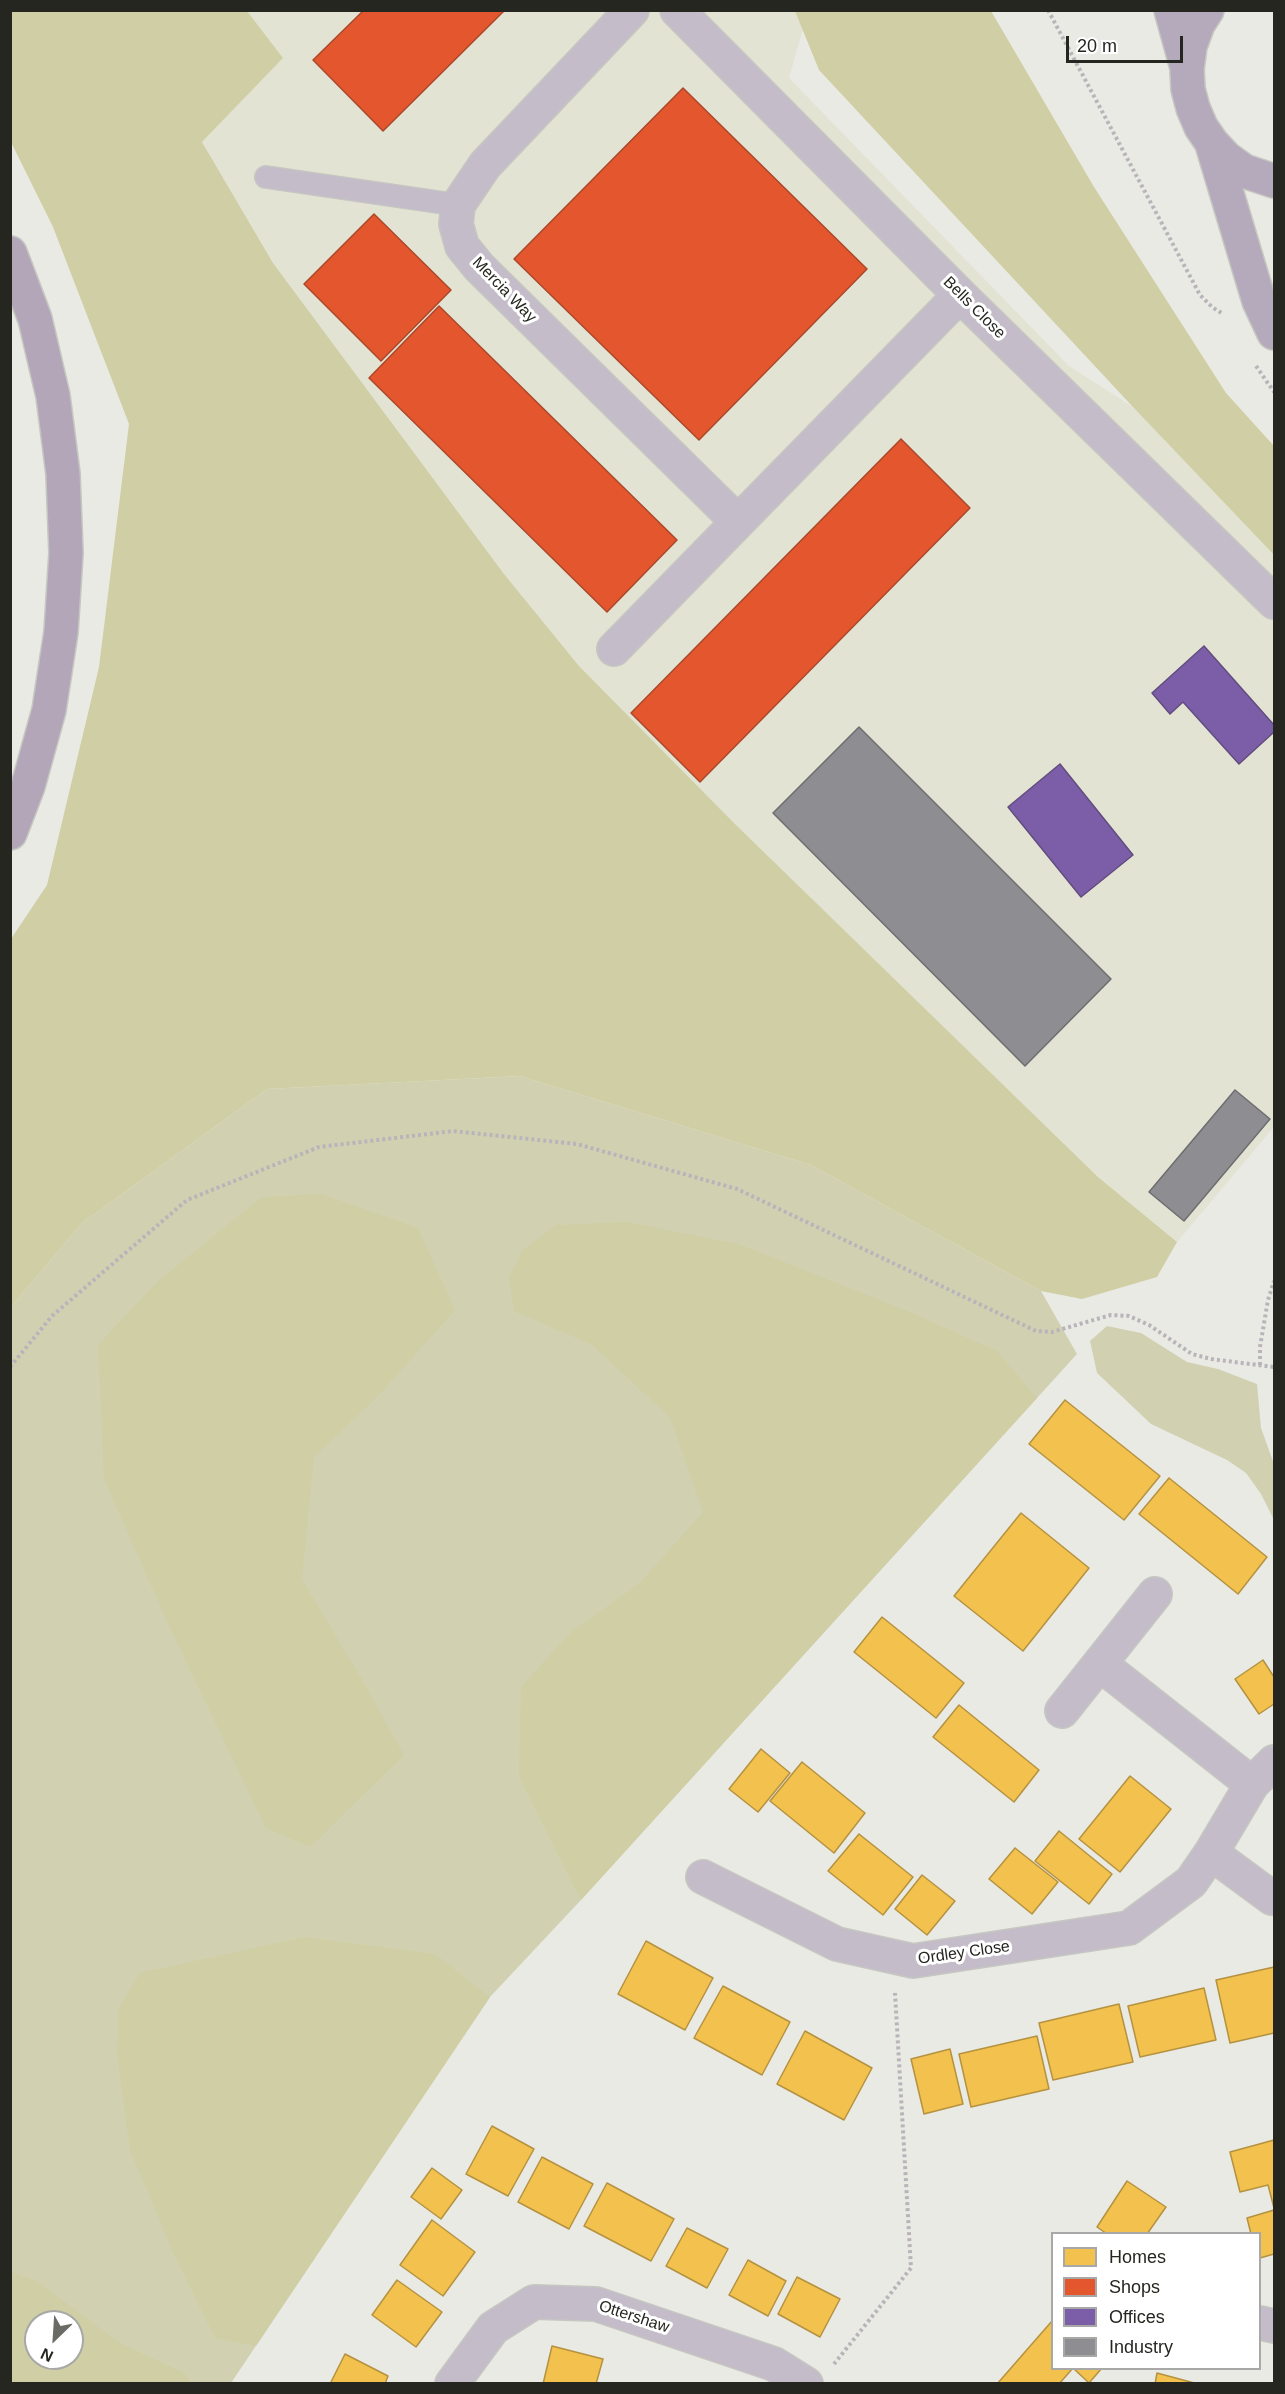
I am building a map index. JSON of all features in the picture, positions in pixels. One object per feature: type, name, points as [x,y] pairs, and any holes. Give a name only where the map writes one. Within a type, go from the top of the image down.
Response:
[{"type":"highway","points":[[10,253],[34,318],[53,396],[63,474],[66,553],[61,632],[48,710],[28,786],[10,833]]},
{"type":"main road","points":[[1171,10],[1187,69]]},
{"type":"main road","points":[[1207,10],[1198,24],[1190,46],[1187,69],[1188,89],[1193,108],[1212,144],[1226,158],[1244,171],[1275,182]]},
{"type":"main road","points":[[1212,144],[1259,301],[1275,333]]},
{"type":"street","points":[[458,205],[485,165],[507,140],[632,10]]},
{"type":"street","name":"Bells Close","points":[[677,10],[960,295],[1275,602]]},
{"type":"street","name":"Mercia Way","points":[[458,205],[456,224],[462,246],[479,267],[738,522]]},
{"type":"street","points":[[614,649],[960,295]]},
{"type":"street","points":[[1062,1711],[1155,1594]]},
{"type":"street","name":"Ordley Close","points":[[703,1877],[837,1944],[913,1961],[1129,1928],[1191,1882],[1263,1773],[1100,1664]]},
{"type":"street","points":[[1212,1853],[1272,1898]]},
{"type":"street","name":"Ottershaw","points":[[452,2384],[493,2328],[534,2302],[596,2304],[774,2364],[806,2384]]},
{"type":"lane","points":[[266,177],[458,205]]},
{"type":"path","points":[[1048,10],[1200,295],[1212,307],[1223,313]]},
{"type":"path","points":[[10,1367],[52,1316],[187,1200],[319,1147],[453,1131],[577,1144],[737,1189],[1036,1331],[1052,1332],[1111,1315],[1129,1316],[1149,1325],[1192,1354],[1275,1367]]},
{"type":"path","points":[[1260,1365],[1260,1347],[1268,1300],[1275,1281]]},
{"type":"path","points":[[832,2366],[911,2268],[894,1957]]},
{"type":"shaded area","points":[[247,11],[795,11],[803,29],[789,78],[1069,366],[1133,407],[1274,555],[1274,1127],[1177,1242],[1098,1177],[734,823],[579,666],[504,574],[273,263],[202,142],[283,58]]},
{"type":"green space","points":[[11,10],[247,11],[283,58],[202,142],[273,263],[504,574],[579,666],[734,823],[1098,1177],[1177,1242],[1157,1277],[1082,1299],[1041,1291],[811,1165],[520,1076],[267,1089],[82,1223],[11,1307],[11,939],[47,885],[99,667],[129,424],[53,227],[11,142]]},
{"type":"green space","points":[[795,11],[991,11],[1094,187],[1226,393],[1274,446],[1274,555],[819,70]]},
{"type":"green space","points":[[520,1076],[811,1165],[1041,1291],[1077,1354],[581,1900],[490,1997],[231,2383],[11,2384],[11,1307],[82,1223],[267,1089]]},
{"type":"green space","points":[[321,1194],[418,1228],[455,1310],[380,1394],[314,1457],[302,1580],[404,1755],[310,1847],[266,1828],[169,1626],[104,1479],[98,1345],[157,1282],[262,1197]]},
{"type":"green space","points":[[626,1222],[738,1244],[905,1310],[997,1351],[1037,1398],[581,1900],[519,1776],[521,1687],[571,1632],[640,1583],[703,1512],[670,1417],[591,1344],[514,1311],[509,1277],[522,1251],[556,1225]]},
{"type":"green space","points":[[1107,1326],[1141,1333],[1187,1362],[1218,1369],[1257,1384],[1261,1428],[1274,1464],[1274,1520],[1261,1494],[1246,1473],[1227,1460],[1151,1424],[1097,1373],[1090,1341]]},
{"type":"green space","points":[[304,1937],[435,1954],[490,1997],[256,2346],[215,2338],[173,2252],[130,2150],[117,2054],[118,2010],[140,1973]]},
{"type":"green space","points":[[11,2272],[36,2281],[76,2310],[24,2310],[24,2370],[84,2370],[84,2316],[122,2344],[184,2373],[191,2383],[11,2383]]},
{"type":"building: Homes","points":[[1065,1400],[1160,1476],[1124,1520],[1029,1444]]},
{"type":"building: Homes","points":[[1169,1478],[1267,1557],[1238,1594],[1139,1514]]},
{"type":"building: Homes","points":[[1021,1513],[1089,1568],[1023,1651],[954,1596]]},
{"type":"building: Homes","points":[[882,1617],[964,1683],[936,1718],[854,1652]]},
{"type":"building: Homes","points":[[1263,1660],[1274,1677],[1274,1704],[1259,1714],[1235,1679]]},
{"type":"building: Homes","points":[[959,1705],[1039,1770],[1014,1802],[933,1737]]},
{"type":"building: Homes","points":[[761,1749],[790,1773],[758,1812],[729,1789]]},
{"type":"building: Homes","points":[[802,1762],[865,1813],[834,1853],[770,1801]]},
{"type":"building: Homes","points":[[1130,1776],[1171,1809],[1120,1872],[1079,1839]]},
{"type":"building: Homes","points":[[1059,1831],[1112,1874],[1089,1904],[1035,1861]]},
{"type":"building: Homes","points":[[859,1834],[913,1877],[883,1915],[828,1871]]},
{"type":"building: Homes","points":[[1015,1848],[1058,1882],[1032,1914],[989,1879]]},
{"type":"building: Homes","points":[[922,1875],[955,1901],[927,1935],[895,1909]]},
{"type":"building: Homes","points":[[646,1941],[713,1978],[685,2030],[618,1994]]},
{"type":"building: Homes","points":[[1274,1967],[1274,2033],[1230,2043],[1216,1980]]},
{"type":"building: Homes","points":[[723,1986],[790,2022],[762,2075],[694,2038]]},
{"type":"building: Homes","points":[[1204,1988],[1216,2040],[1140,2057],[1128,2006]]},
{"type":"building: Homes","points":[[1119,2004],[1133,2062],[1053,2080],[1039,2023]]},
{"type":"building: Homes","points":[[805,2031],[872,2068],[844,2120],[777,2084]]},
{"type":"building: Homes","points":[[1037,2036],[1049,2089],[971,2107],[959,2054]]},
{"type":"building: Homes","points":[[950,2049],[963,2104],[924,2114],[911,2059]]},
{"type":"building: Homes","points":[[492,2126],[534,2149],[508,2196],[466,2174]]},
{"type":"building: Homes","points":[[1274,2140],[1274,2208],[1268,2185],[1240,2192],[1230,2152]]},
{"type":"building: Homes","points":[[542,2157],[593,2184],[569,2229],[518,2202]]},
{"type":"building: Homes","points":[[432,2168],[462,2190],[441,2219],[411,2197]]},
{"type":"building: Homes","points":[[1127,2181],[1166,2207],[1148,2232],[1104,2232],[1097,2227]]},
{"type":"building: Homes","points":[[607,2183],[674,2219],[651,2261],[584,2226]]},
{"type":"building: Homes","points":[[1274,2210],[1274,2254],[1261,2258],[1261,2232],[1250,2232],[1247,2218]]},
{"type":"building: Homes","points":[[432,2220],[475,2252],[443,2296],[400,2265]]},
{"type":"building: Homes","points":[[687,2228],[728,2249],[707,2288],[666,2266]]},
{"type":"building: Homes","points":[[748,2260],[786,2281],[768,2316],[729,2295]]},
{"type":"building: Homes","points":[[797,2277],[840,2299],[820,2337],[778,2314]]},
{"type":"building: Homes","points":[[397,2280],[442,2312],[416,2347],[372,2315]]},
{"type":"building: Homes","points":[[1051,2322],[1051,2370],[1071,2370],[1059,2384],[997,2384]]},
{"type":"building: Homes","points":[[552,2346],[603,2359],[596,2384],[543,2384]]},
{"type":"building: Homes","points":[[345,2354],[388,2376],[385,2384],[330,2384]]},
{"type":"building: Homes","points":[[1075,2370],[1100,2370],[1089,2383]]},
{"type":"building: Homes","points":[[1157,2373],[1198,2384],[1155,2384]]},
{"type":"building: Shops","points":[[364,10],[505,10],[383,131],[313,60]]},
{"type":"building: Shops","points":[[683,88],[867,269],[699,440],[514,259]]},
{"type":"building: Shops","points":[[374,214],[451,290],[381,361],[304,284]]},
{"type":"building: Shops","points":[[439,306],[677,540],[607,612],[369,378]]},
{"type":"building: Shops","points":[[901,439],[970,508],[700,782],[631,713]]},
{"type":"building: Offices","points":[[1204,646],[1274,725],[1274,732],[1239,764],[1183,702],[1170,714],[1152,693]]},
{"type":"building: Offices","points":[[1060,764],[1133,855],[1081,897],[1008,807]]},
{"type":"building: Industry","points":[[859,727],[1111,979],[1025,1066],[773,813]]},
{"type":"building: Industry","points":[[1235,1090],[1270,1119],[1184,1221],[1149,1192]]}]
